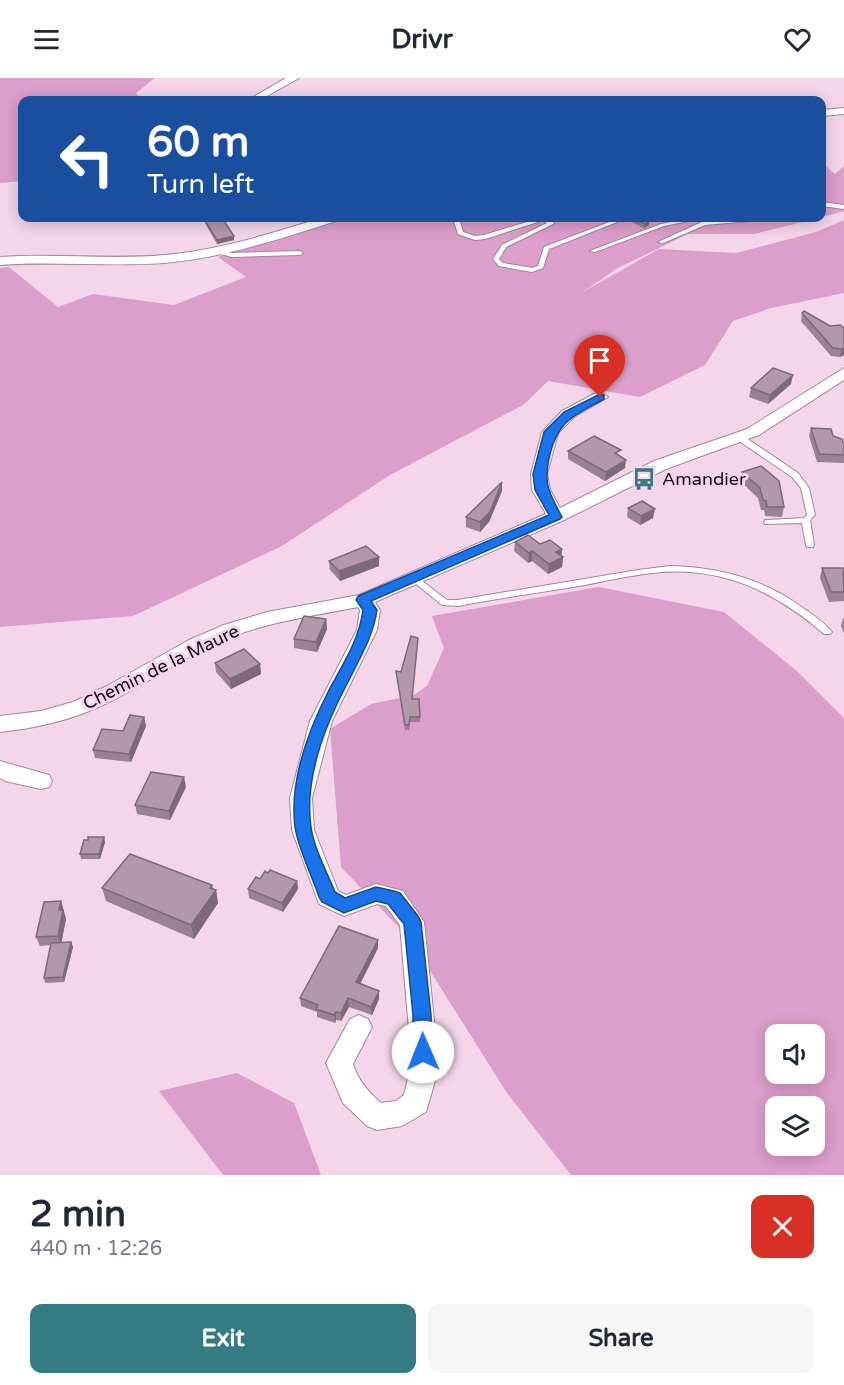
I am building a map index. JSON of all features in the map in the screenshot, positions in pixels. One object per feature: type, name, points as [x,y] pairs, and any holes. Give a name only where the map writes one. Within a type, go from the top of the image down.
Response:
[{"type":"street","points":[[260,96],[294,78]]},
{"type":"street","points":[[826,113],[844,111]]},
{"type":"street","points":[[0,261],[134,260],[215,251],[261,241],[320,222]]},
{"type":"street","name":"Chemin de la Maure","points":[[0,724],[46,718],[78,708],[213,638],[237,628],[363,600],[414,579],[556,517],[660,465],[739,437],[769,423],[844,373]]},
{"type":"street","points":[[556,517],[542,490],[539,474],[550,432],[568,414],[600,397]]},
{"type":"street","points":[[359,1027],[339,1063],[345,1083],[361,1105],[377,1117],[402,1113],[416,1103],[423,1074],[422,1015],[412,922],[394,898],[376,894],[344,906],[328,897],[303,830],[302,798],[321,721],[368,630],[370,610],[363,600]]},
{"type":"street","points":[[0,769],[13,775],[41,781]]},
{"type":"lane","points":[[826,205],[844,207]]},
{"type":"lane","points":[[457,222],[460,233],[475,238],[532,222]]},
{"type":"lane","points":[[550,222],[504,246],[496,259],[501,265],[532,270],[541,267],[546,248],[614,222]]},
{"type":"lane","points":[[593,251],[663,225],[679,222]]},
{"type":"lane","points":[[661,242],[704,223],[716,222]]},
{"type":"lane","points":[[215,251],[232,255],[300,253]]},
{"type":"lane","points":[[739,437],[795,475],[805,488],[811,515],[806,520],[768,522]]},
{"type":"lane","points":[[806,520],[810,545]]},
{"type":"lane","points":[[414,579],[445,603],[458,603],[670,569],[708,570],[741,578],[765,589],[801,610],[827,632]]},
{"type":"shaded area","points":[[0,78],[155,78],[136,93],[138,96],[18,96],[18,181],[0,183]]},
{"type":"shaded area","points":[[826,166],[835,174],[844,166],[844,211],[826,216]]},
{"type":"shaded area","points":[[844,220],[844,293],[771,308],[733,321],[705,365],[640,397],[548,381],[523,405],[390,475],[282,546],[133,616],[0,627],[0,268],[9,267],[58,307],[93,294],[174,305],[246,277],[218,257],[334,222],[803,222],[754,234],[688,234],[618,268],[581,293],[659,249],[736,253],[816,232]]},
{"type":"shaded area","points":[[599,587],[724,612],[798,672],[844,718],[844,1175],[571,1175],[507,1093],[410,939],[341,867],[330,729],[371,704],[414,695],[427,686],[444,648],[432,616]]},
{"type":"shaded area","points":[[237,1073],[294,1103],[321,1175],[223,1175],[159,1091]]},
{"type":"building","points":[[206,222],[225,222],[234,236],[217,240]]},
{"type":"building","points":[[804,311],[830,326],[840,325],[844,328],[844,348],[833,348],[802,313]]},
{"type":"building","points":[[773,368],[793,375],[770,395],[751,388]]},
{"type":"building","points":[[811,428],[831,429],[833,436],[842,439],[844,455],[819,454]]},
{"type":"building","points":[[594,436],[621,450],[615,453],[626,460],[606,472],[568,451]]},
{"type":"building","points":[[761,466],[779,481],[784,507],[767,507],[760,488],[742,472]]},
{"type":"building","points":[[502,482],[490,512],[480,522],[466,517]]},
{"type":"building","points":[[642,501],[655,509],[641,516],[628,508]]},
{"type":"building","points":[[528,535],[540,544],[550,540],[562,549],[556,552],[563,557],[549,564],[515,542]]},
{"type":"building","points":[[366,546],[379,557],[339,571],[329,561]]},
{"type":"building","points":[[822,568],[843,568],[844,592],[831,592]]},
{"type":"building","points":[[304,616],[326,619],[316,642],[294,639]]},
{"type":"building","points":[[411,636],[418,638],[412,699],[419,699],[420,717],[410,717],[409,725],[405,725],[396,671],[401,672]]},
{"type":"building","points":[[244,649],[260,664],[230,679],[215,663]]},
{"type":"building","points":[[130,715],[144,717],[129,754],[93,750],[102,729],[123,731]]},
{"type":"building","points":[[151,772],[184,777],[169,811],[135,805]]},
{"type":"building","points":[[88,837],[104,837],[99,854],[80,854],[84,840],[88,840]]},
{"type":"building","points":[[130,854],[212,885],[210,888],[216,890],[191,925],[102,888]]},
{"type":"building","points":[[270,870],[297,881],[282,903],[248,889],[256,877],[260,879],[265,871],[268,873]]},
{"type":"building","points":[[61,901],[59,910],[63,910],[58,936],[36,937],[44,902]]},
{"type":"building","points":[[339,926],[378,940],[356,982],[379,991],[371,1007],[348,998],[341,1013],[336,1012],[334,1015],[316,1009],[318,1005],[300,998]]},
{"type":"building","points":[[71,942],[63,977],[44,978],[51,943]]},
{"type":"place","name":"Amandier","points":[[644,479]]},
{"type":"route","points":[[423,1052],[422,1015],[412,922],[394,898],[376,894],[344,906],[328,897],[303,830],[302,798],[310,760],[321,721],[368,630],[370,610],[363,600],[556,517],[542,490],[539,474],[550,432],[568,414],[600,397]]}]
